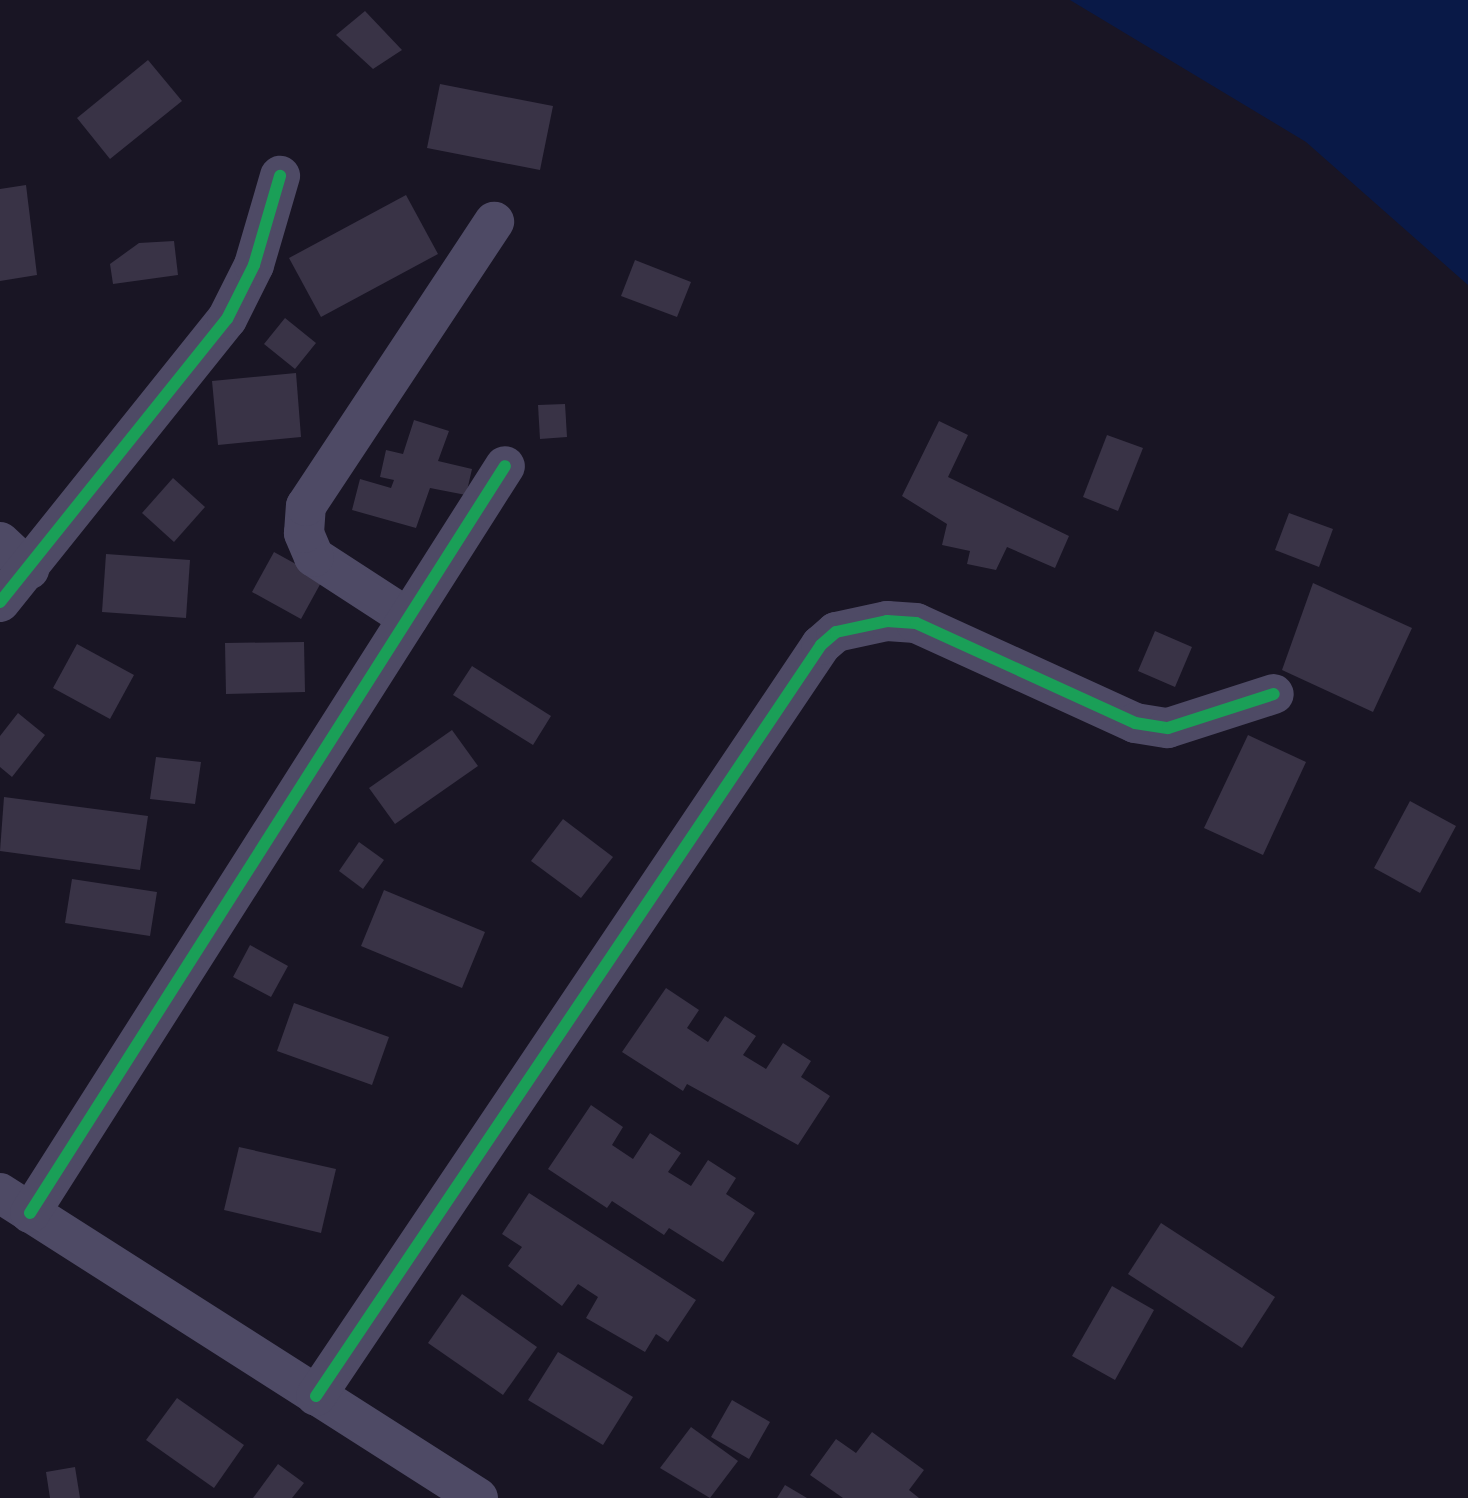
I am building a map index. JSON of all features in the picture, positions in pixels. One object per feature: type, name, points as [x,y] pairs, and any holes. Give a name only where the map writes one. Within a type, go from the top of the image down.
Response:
[{"type":"street","points":[[0,602],[14,555],[227,320],[254,265],[280,176]]},
{"type":"street","points":[[408,618],[314,557],[304,533],[306,506],[494,222]]},
{"type":"street","points":[[478,1498],[15,1203],[408,618],[504,466]]},
{"type":"street","points":[[316,1396],[821,645],[836,632],[887,621],[916,623],[1135,723],[1168,728],[1274,694]]},
{"type":"water","points":[[1070,0],[1468,0],[1468,285],[1306,142]]},
{"type":"building","points":[[365,11],[402,50],[373,69],[336,35]]},
{"type":"building","points":[[148,60],[182,101],[110,159],[77,118]]},
{"type":"building","points":[[440,84],[553,106],[540,170],[427,148]]},
{"type":"building","points":[[26,185],[37,275],[0,281],[0,189]]},
{"type":"building","points":[[406,195],[438,254],[321,317],[289,258]]},
{"type":"building","points":[[174,241],[178,275],[113,284],[110,264],[139,243]]},
{"type":"building","points":[[635,260],[691,282],[677,317],[621,296]]},
{"type":"building","points":[[285,318],[316,343],[295,369],[264,344]]},
{"type":"building","points":[[296,373],[301,437],[218,445],[212,381]]},
{"type":"building","points":[[565,404],[567,437],[540,439],[538,405]]},
{"type":"building","points":[[414,420],[449,431],[438,461],[472,469],[466,495],[430,488],[416,528],[352,510],[360,479],[391,488],[394,480],[380,477],[386,450],[403,454]]},
{"type":"building","points":[[939,421],[968,435],[948,477],[1069,536],[1055,568],[1007,547],[996,570],[967,564],[970,551],[942,545],[947,524],[902,496]]},
{"type":"building","points":[[1107,435],[1143,448],[1118,511],[1083,497]]},
{"type":"building","points":[[173,478],[205,507],[174,542],[142,513]]},
{"type":"building","points":[[1289,513],[1333,529],[1319,567],[1275,550]]},
{"type":"building","points":[[274,552],[323,579],[301,619],[252,592]]},
{"type":"building","points":[[106,554],[190,560],[186,618],[102,612]]},
{"type":"building","points":[[1313,583],[1412,628],[1373,712],[1282,670]]},
{"type":"building","points":[[1155,631],[1192,647],[1175,687],[1138,671]]},
{"type":"building","points":[[304,642],[305,692],[226,694],[225,643]]},
{"type":"building","points":[[77,644],[134,675],[110,719],[53,688]]},
{"type":"building","points":[[472,666],[551,716],[533,745],[453,695]]},
{"type":"building","points":[[18,713],[45,735],[12,777],[0,767],[0,736]]},
{"type":"building","points":[[452,730],[478,766],[395,824],[369,788]]},
{"type":"building","points":[[1248,735],[1306,762],[1263,855],[1204,828]]},
{"type":"building","points":[[156,757],[201,762],[195,804],[150,799]]},
{"type":"building","points":[[4,797],[148,816],[140,870],[0,851]]},
{"type":"building","points":[[1410,801],[1456,826],[1420,893],[1374,868]]},
{"type":"building","points":[[563,819],[613,857],[581,898],[531,861]]},
{"type":"building","points":[[359,842],[384,860],[363,889],[339,871]]},
{"type":"building","points":[[72,879],[157,892],[150,936],[65,923]]},
{"type":"building","points":[[384,890],[485,932],[462,988],[361,946]]},
{"type":"building","points":[[250,945],[288,966],[271,997],[233,977]]},
{"type":"building","points":[[666,988],[699,1010],[687,1028],[708,1042],[725,1016],[756,1036],[743,1055],[766,1069],[783,1043],[811,1061],[801,1077],[830,1096],[798,1145],[687,1084],[683,1091],[622,1052]]},
{"type":"building","points":[[294,1003],[389,1037],[372,1085],[277,1051]]},
{"type":"building","points":[[591,1105],[623,1127],[612,1145],[633,1159],[650,1133],[681,1153],[668,1172],[691,1186],[708,1160],[736,1178],[726,1194],[755,1213],[723,1262],[669,1228],[664,1235],[612,1201],[607,1208],[548,1169]]},
{"type":"building","points":[[239,1147],[336,1169],[321,1233],[224,1210]]},
{"type":"building","points":[[529,1193],[696,1300],[668,1342],[656,1334],[645,1352],[586,1318],[598,1297],[578,1284],[562,1306],[508,1266],[522,1247],[502,1234]]},
{"type":"building","points":[[1161,1223],[1275,1297],[1242,1348],[1128,1274]]},
{"type":"building","points":[[1112,1286],[1154,1310],[1115,1380],[1072,1356]]},
{"type":"building","points":[[462,1294],[537,1347],[503,1395],[428,1343]]},
{"type":"building","points":[[558,1352],[633,1397],[603,1445],[528,1400]]},
{"type":"building","points":[[177,1398],[244,1445],[214,1488],[146,1440]]},
{"type":"building","points":[[732,1400],[770,1422],[749,1459],[711,1437]]},
{"type":"building","points":[[691,1427],[738,1461],[710,1498],[660,1468]]},
{"type":"building","points":[[872,1432],[924,1470],[909,1490],[919,1498],[843,1498],[810,1475],[836,1439],[856,1453]]},
{"type":"building","points":[[278,1464],[304,1483],[292,1498],[253,1498]]},
{"type":"building","points":[[75,1467],[80,1498],[50,1498],[46,1472]]},
{"type":"building","points":[[785,1485],[807,1498],[777,1498]]},
{"type":"cycle path","points":[[0,602],[227,319],[254,265],[280,176]]},
{"type":"cycle path","points":[[30,1213],[505,466]]},
{"type":"cycle path","points":[[316,1396],[821,645],[836,632],[887,621],[916,623],[1135,723],[1168,728],[1274,694]]}]
